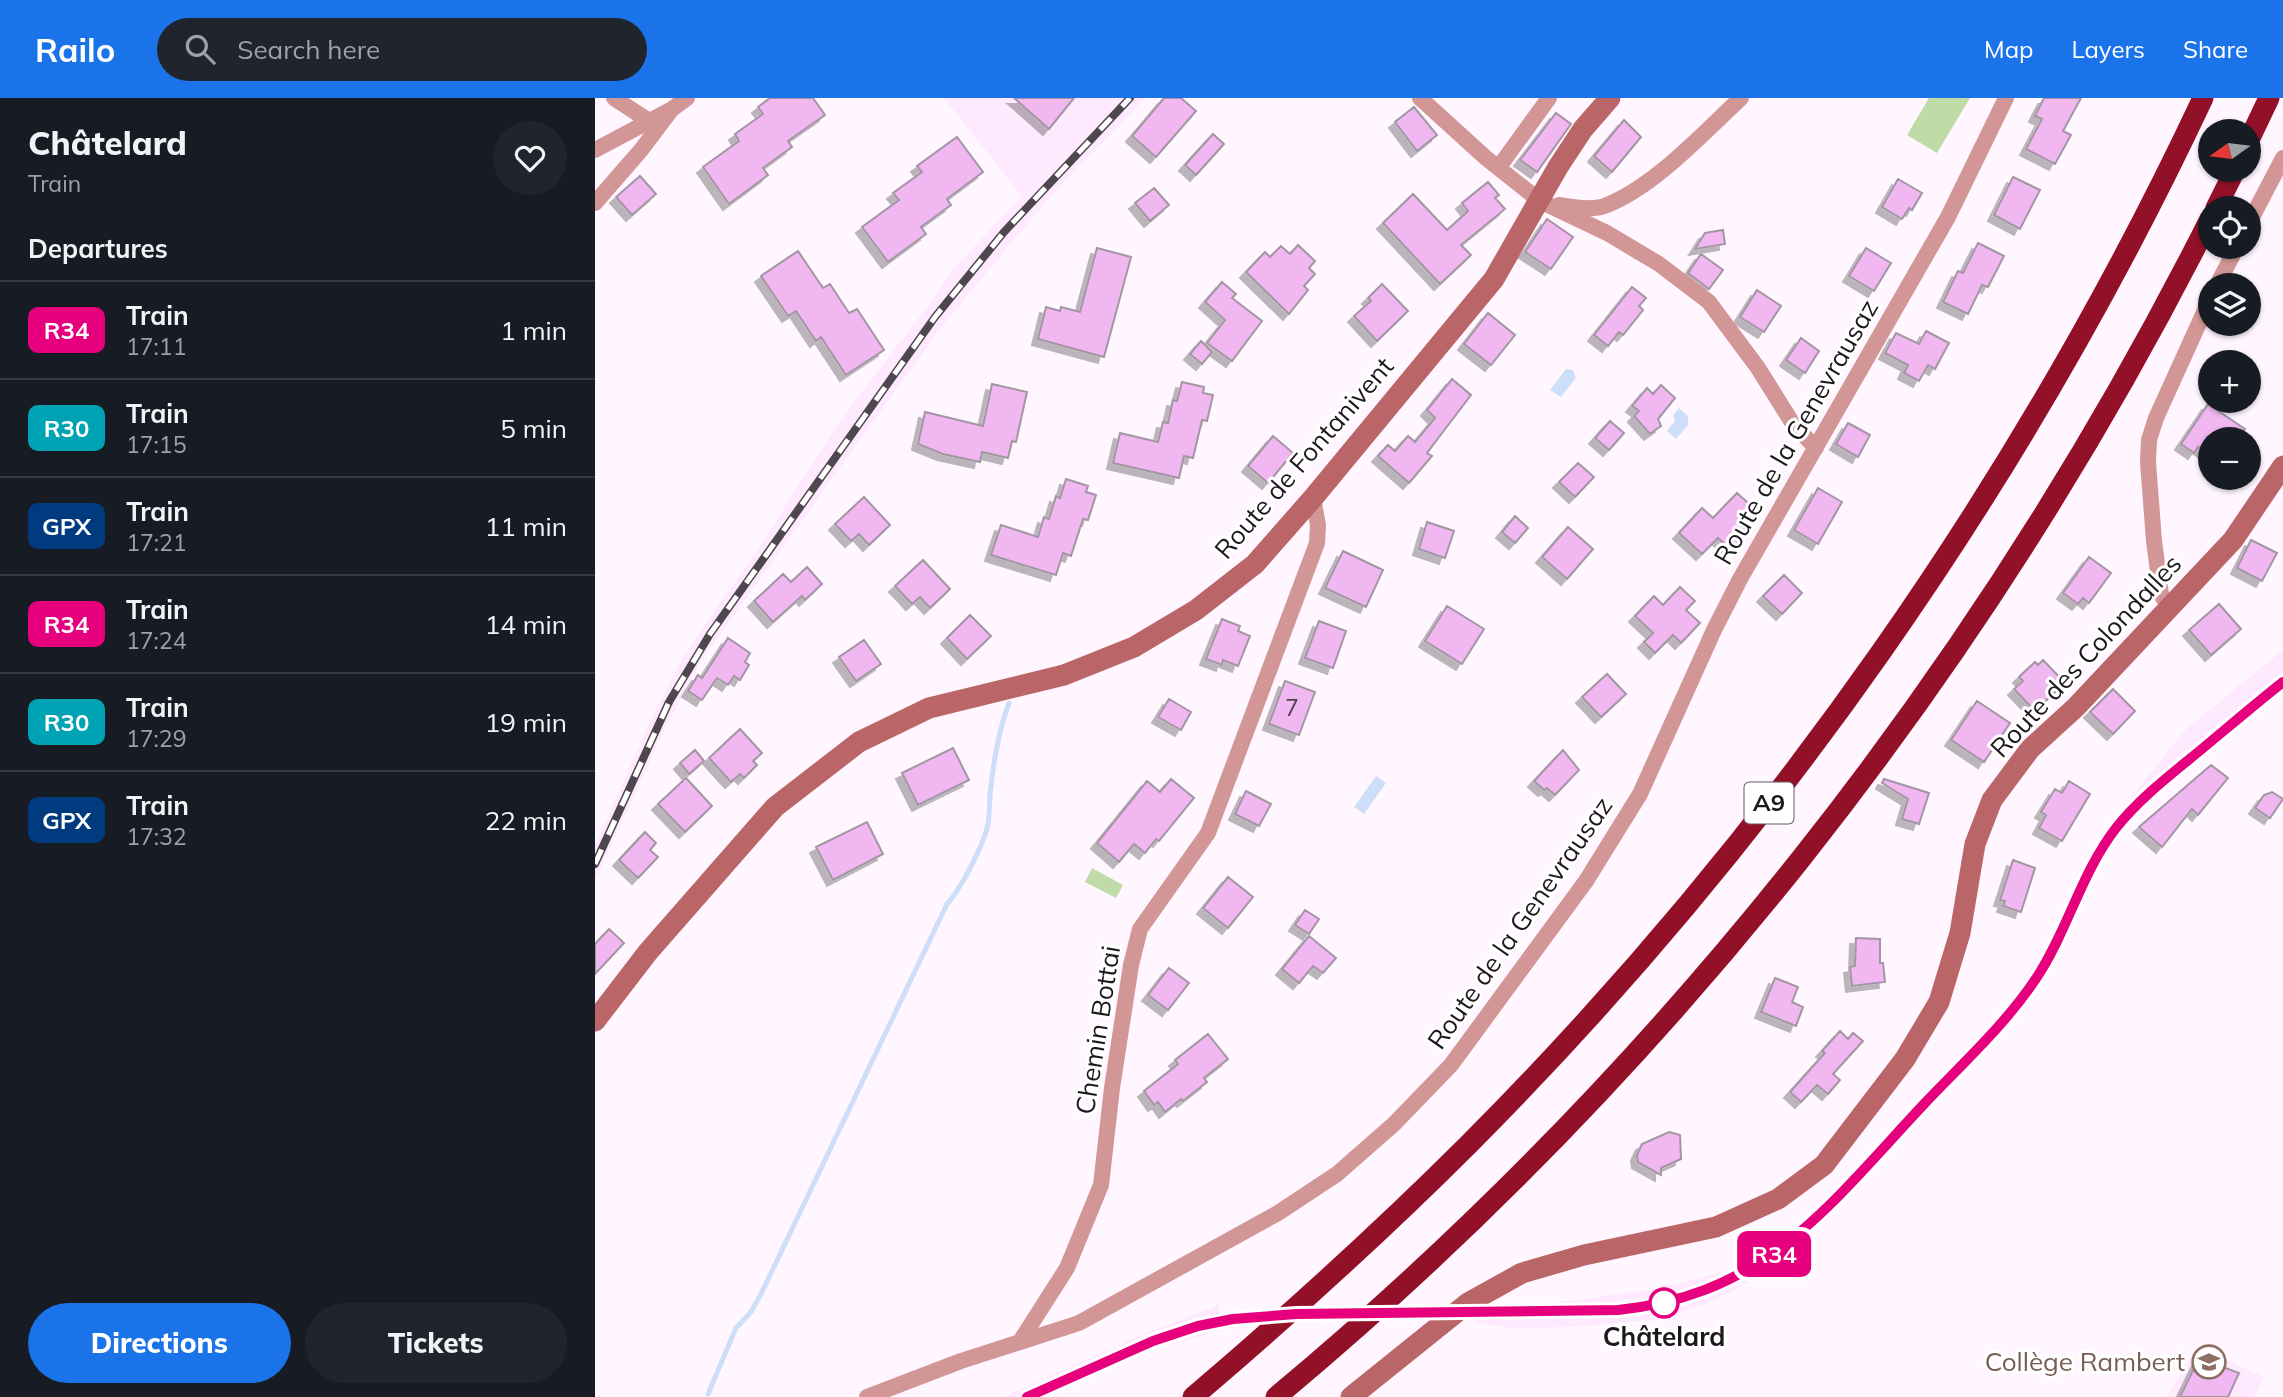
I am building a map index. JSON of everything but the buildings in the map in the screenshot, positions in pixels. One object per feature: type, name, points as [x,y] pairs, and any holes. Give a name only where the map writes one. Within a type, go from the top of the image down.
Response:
[{"type":"highway","name":"A9","points":[[1193,1397],[1311,1293],[1471,1143],[1608,996],[1749,828],[1887,641],[1986,492],[2080,335],[2203,98]]},
{"type":"highway","points":[[2259,119],[2269,98]]},
{"type":"highway","name":"A9","points":[[1276,1397],[1375,1310],[1482,1210],[1591,1101],[1713,965],[1812,845],[1937,677],[2038,524],[2133,364],[2198,243]]},
{"type":"street","points":[[614,98],[649,121]]},
{"type":"street","points":[[595,150],[672,109],[687,98]]},
{"type":"street","points":[[1420,98],[1540,201],[1607,233],[1659,264],[1709,302],[1758,369],[1793,424],[1816,448]]},
{"type":"street","points":[[1499,167],[1549,98]]},
{"type":"street","name":"Route de Fontanivent","points":[[595,1021],[648,952],[775,807],[859,742],[929,708],[1064,675],[1134,647],[1196,610],[1255,564],[1494,279],[1558,167],[1583,129],[1610,98]]},
{"type":"street","points":[[1540,201],[1574,207],[1605,207],[1650,181],[1741,98]]},
{"type":"street","name":"Route de la Genevrausaz","points":[[867,1397],[1021,1340],[1079,1322],[1278,1213],[1337,1174],[1394,1124],[1451,1065],[1586,880],[1640,794],[1714,629],[1740,579],[1948,217],[2006,98]]},
{"type":"street","points":[[595,203],[672,109]]},
{"type":"street","points":[[2261,200],[2283,158]]},
{"type":"street","points":[[2169,608],[2161,594],[2154,541],[2149,440],[2160,407],[2198,325]]},
{"type":"street","name":"Route des Colondalles","points":[[1351,1397],[1468,1303],[1522,1273],[1584,1255],[1716,1227],[1779,1199],[1823,1165],[1905,1059],[1939,1002],[1960,933],[1975,844],[1992,800],[2030,749],[2076,707],[2232,540],[2283,466]]},
{"type":"street","name":"Chemin Bottai","points":[[1021,1340],[1067,1268],[1101,1185],[1112,1088],[1131,965],[1140,929],[1208,833],[1317,543],[1318,525],[1313,498]]},
{"type":"shaded area","points":[[944,98],[1145,98],[1043,205],[943,325],[701,661],[664,731],[595,880],[595,845],[649,724],[683,656],[759,548],[836,426],[956,266],[1022,196]]},
{"type":"shaded area","points":[[2283,650],[2283,690],[2168,783],[2111,843],[2052,966],[2011,1018],[1788,1254],[1735,1290],[1703,1305],[1657,1319],[1574,1327],[1512,1328],[1474,1322],[1499,1305],[1563,1302],[1654,1289],[1732,1270],[1764,1254],[1810,1216],[2007,1005],[2049,941],[2104,830],[2187,728]]},
{"type":"shaded area","points":[[1219,1305],[1219,1331],[1145,1351],[1043,1397],[1004,1397],[1144,1334]]},
{"type":"shaded area","name":"Collège Rambert","points":[[2197,1347],[2264,1377],[2254,1397],[2167,1397]]},
{"type":"green space","points":[[1929,98],[1970,98],[1937,153],[1907,135]]},
{"type":"green space","points":[[1092,868],[1123,885],[1116,898],[1085,882]]},
{"type":"water","points":[[1566,369],[1573,370],[1576,378],[1561,397],[1550,390]]},
{"type":"water","points":[[1679,408],[1688,416],[1688,425],[1676,439],[1667,431],[1675,421],[1673,415]]},
{"type":"water","points":[[1376,776],[1386,783],[1364,814],[1354,807]]},
{"type":"waterway","points":[[708,1394],[736,1328],[751,1312],[762,1292],[947,904],[977,854],[988,824],[995,755],[1009,703]]},
{"type":"railway","points":[[595,864],[669,702],[710,634],[935,317],[1004,232],[1130,98]]},
{"type":"railway","points":[[1027,1397],[1153,1341],[1198,1326],[1233,1319],[1295,1314],[1618,1310],[1670,1301],[1715,1286],[1755,1265],[1791,1239],[1825,1209],[2012,1011],[2048,959],[2093,864],[2125,818],[2163,781],[2283,682]]},
{"type":"train","name":"R34","points":[[1027,1397],[1153,1341],[1198,1326],[1233,1319],[1296,1314],[1618,1310],[1653,1306],[1684,1298],[1714,1288],[1747,1272],[1793,1239],[1833,1200],[2014,1008],[2048,959],[2094,862],[2126,816],[2162,782],[2283,682]]},
{"type":"place","name":"Châtelard","points":[[1664,1303]]},
{"type":"place","name":"Collège Rambert","points":[[2209,1362]]}]
